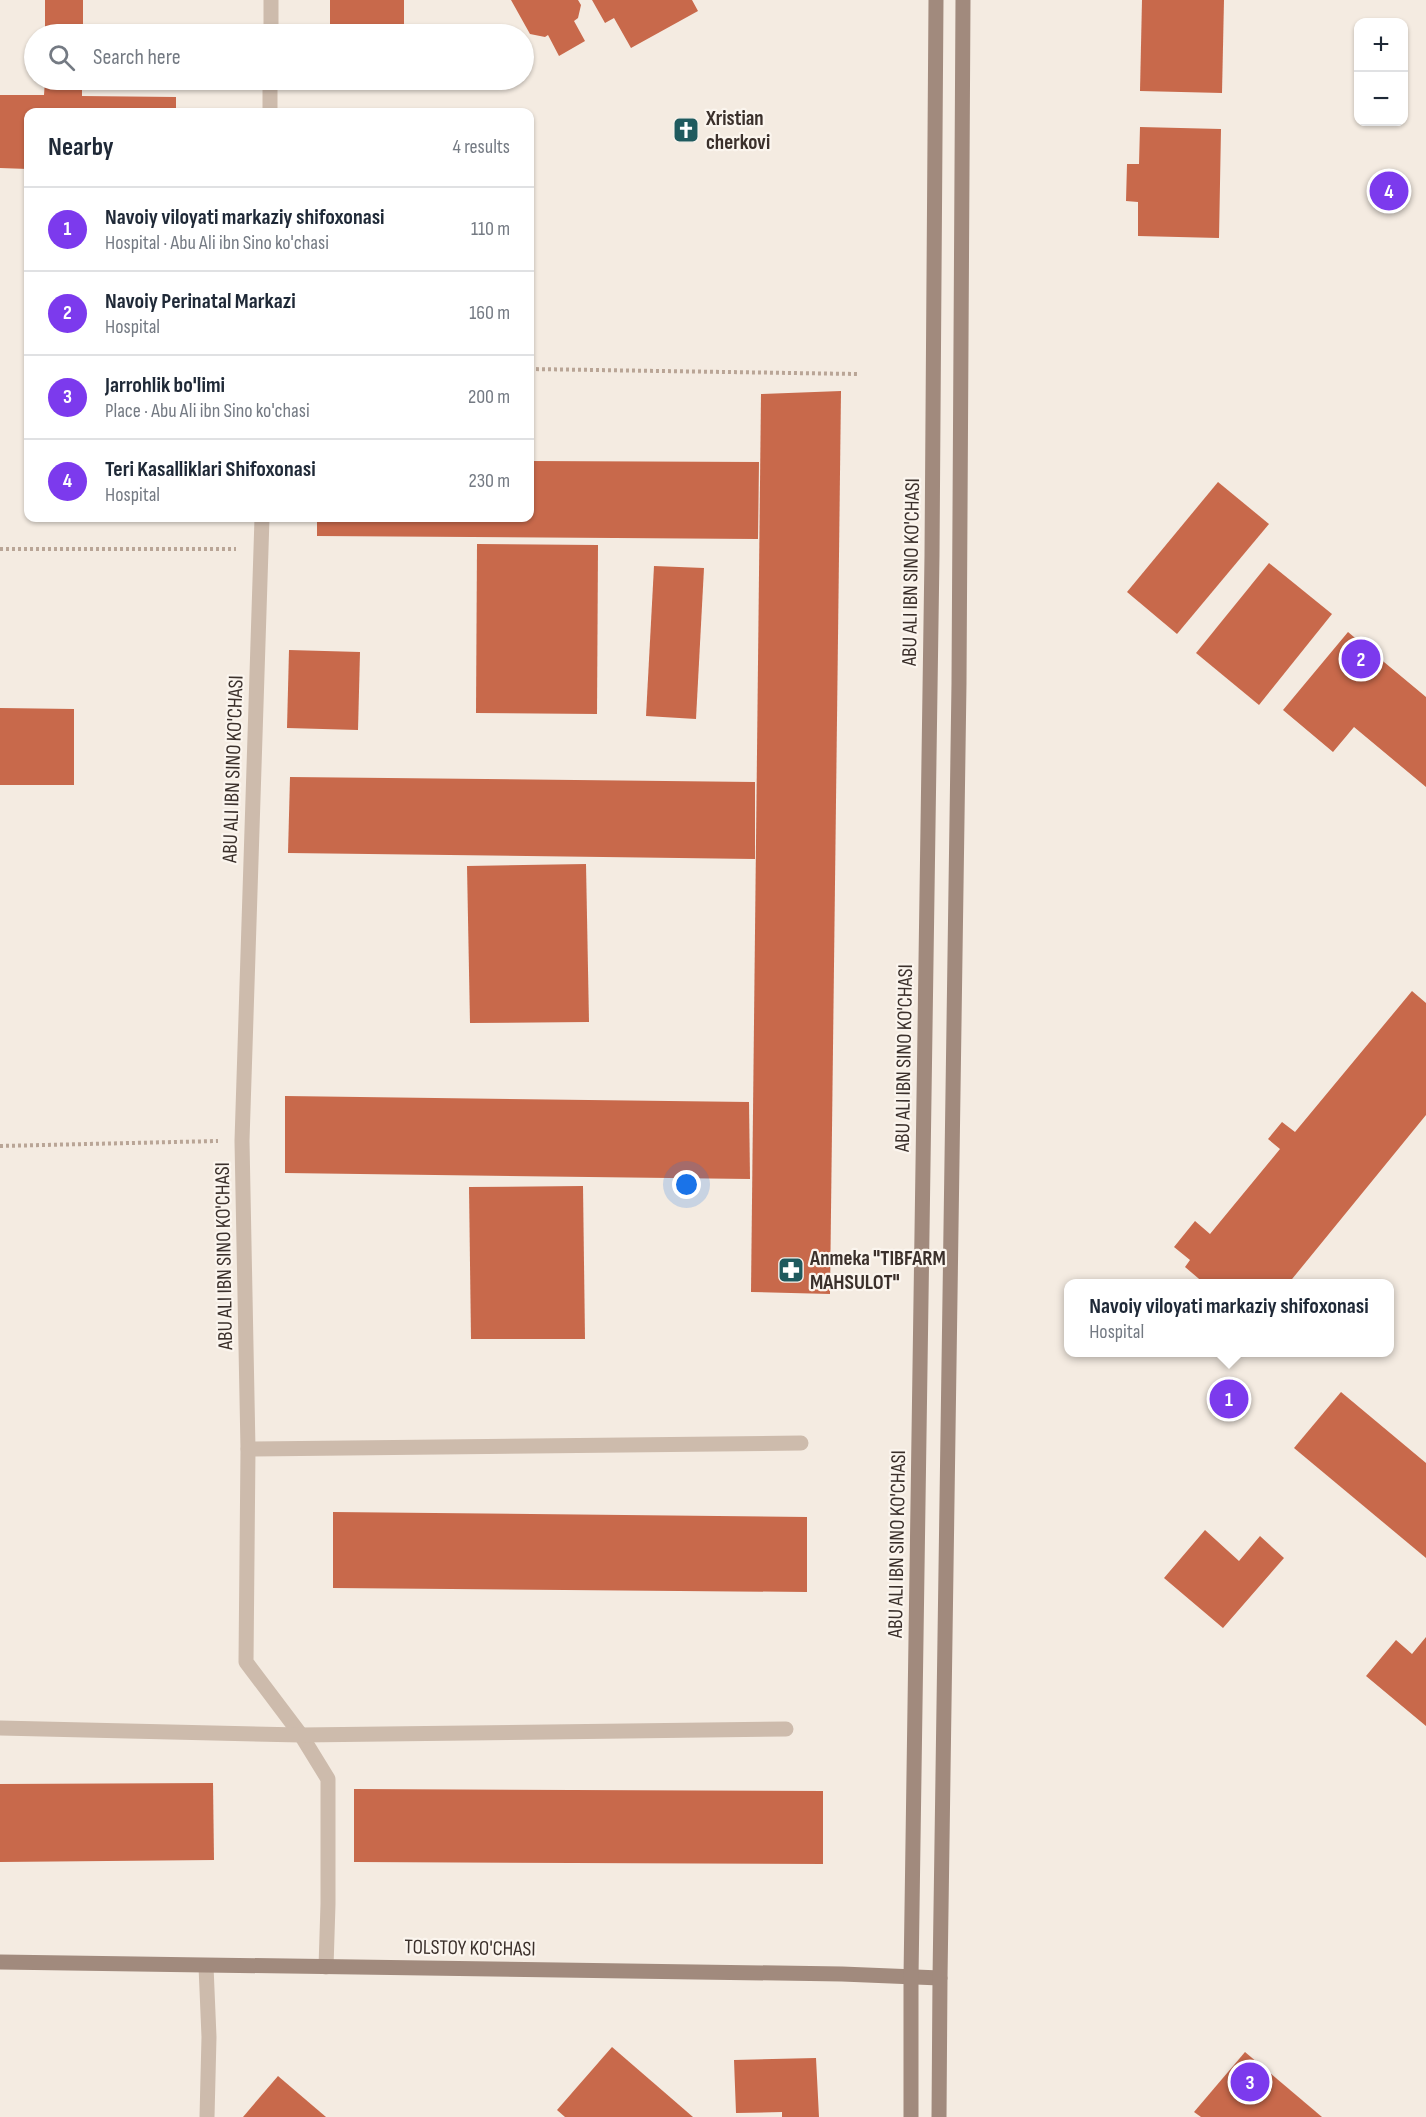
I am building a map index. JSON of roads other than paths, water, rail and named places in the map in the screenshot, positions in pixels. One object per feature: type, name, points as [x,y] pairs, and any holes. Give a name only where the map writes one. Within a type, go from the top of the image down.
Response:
[{"type":"street","points":[[271,0],[271,24]]},
{"type":"street","name":"ABU ALI IBN SINO KO'CHASI","points":[[911,2117],[911,1977],[932,603],[936,0]]},
{"type":"street","points":[[939,2117],[959,671],[963,0]]},
{"type":"street","points":[[270,90],[270,108]]},
{"type":"street","name":"ABU ALI IBN SINO KO'CHASI","points":[[262,522],[242,1141],[249,1449],[246,1662],[301,1735],[328,1779],[326,1967]]},
{"type":"street","points":[[249,1449],[801,1443]]},
{"type":"street","points":[[0,1728],[301,1735],[786,1729]]},
{"type":"street","name":"TOLSTOY KO'CHASI","points":[[0,1962],[940,1978]]},
{"type":"street","points":[[206,1966],[209,2037],[207,2117]]},
{"type":"place","name":"Xristian cherkovi","points":[[686,130]]},
{"type":"place","name":"Teri Kasalliklari Shifoxonasi","points":[[1389,191]]},
{"type":"place","name":"Navoiy Perinatal Markazi","points":[[1361,659]]},
{"type":"place","name":"Аптека \"TIBFARM MAHSULOT\"","points":[[791,1270]]},
{"type":"place","name":"Navoiy viloyati markaziy shifoxonasi","points":[[1229,1399]]},
{"type":"place","name":"Jarrohlik bo'limi","points":[[1250,2082]]}]
